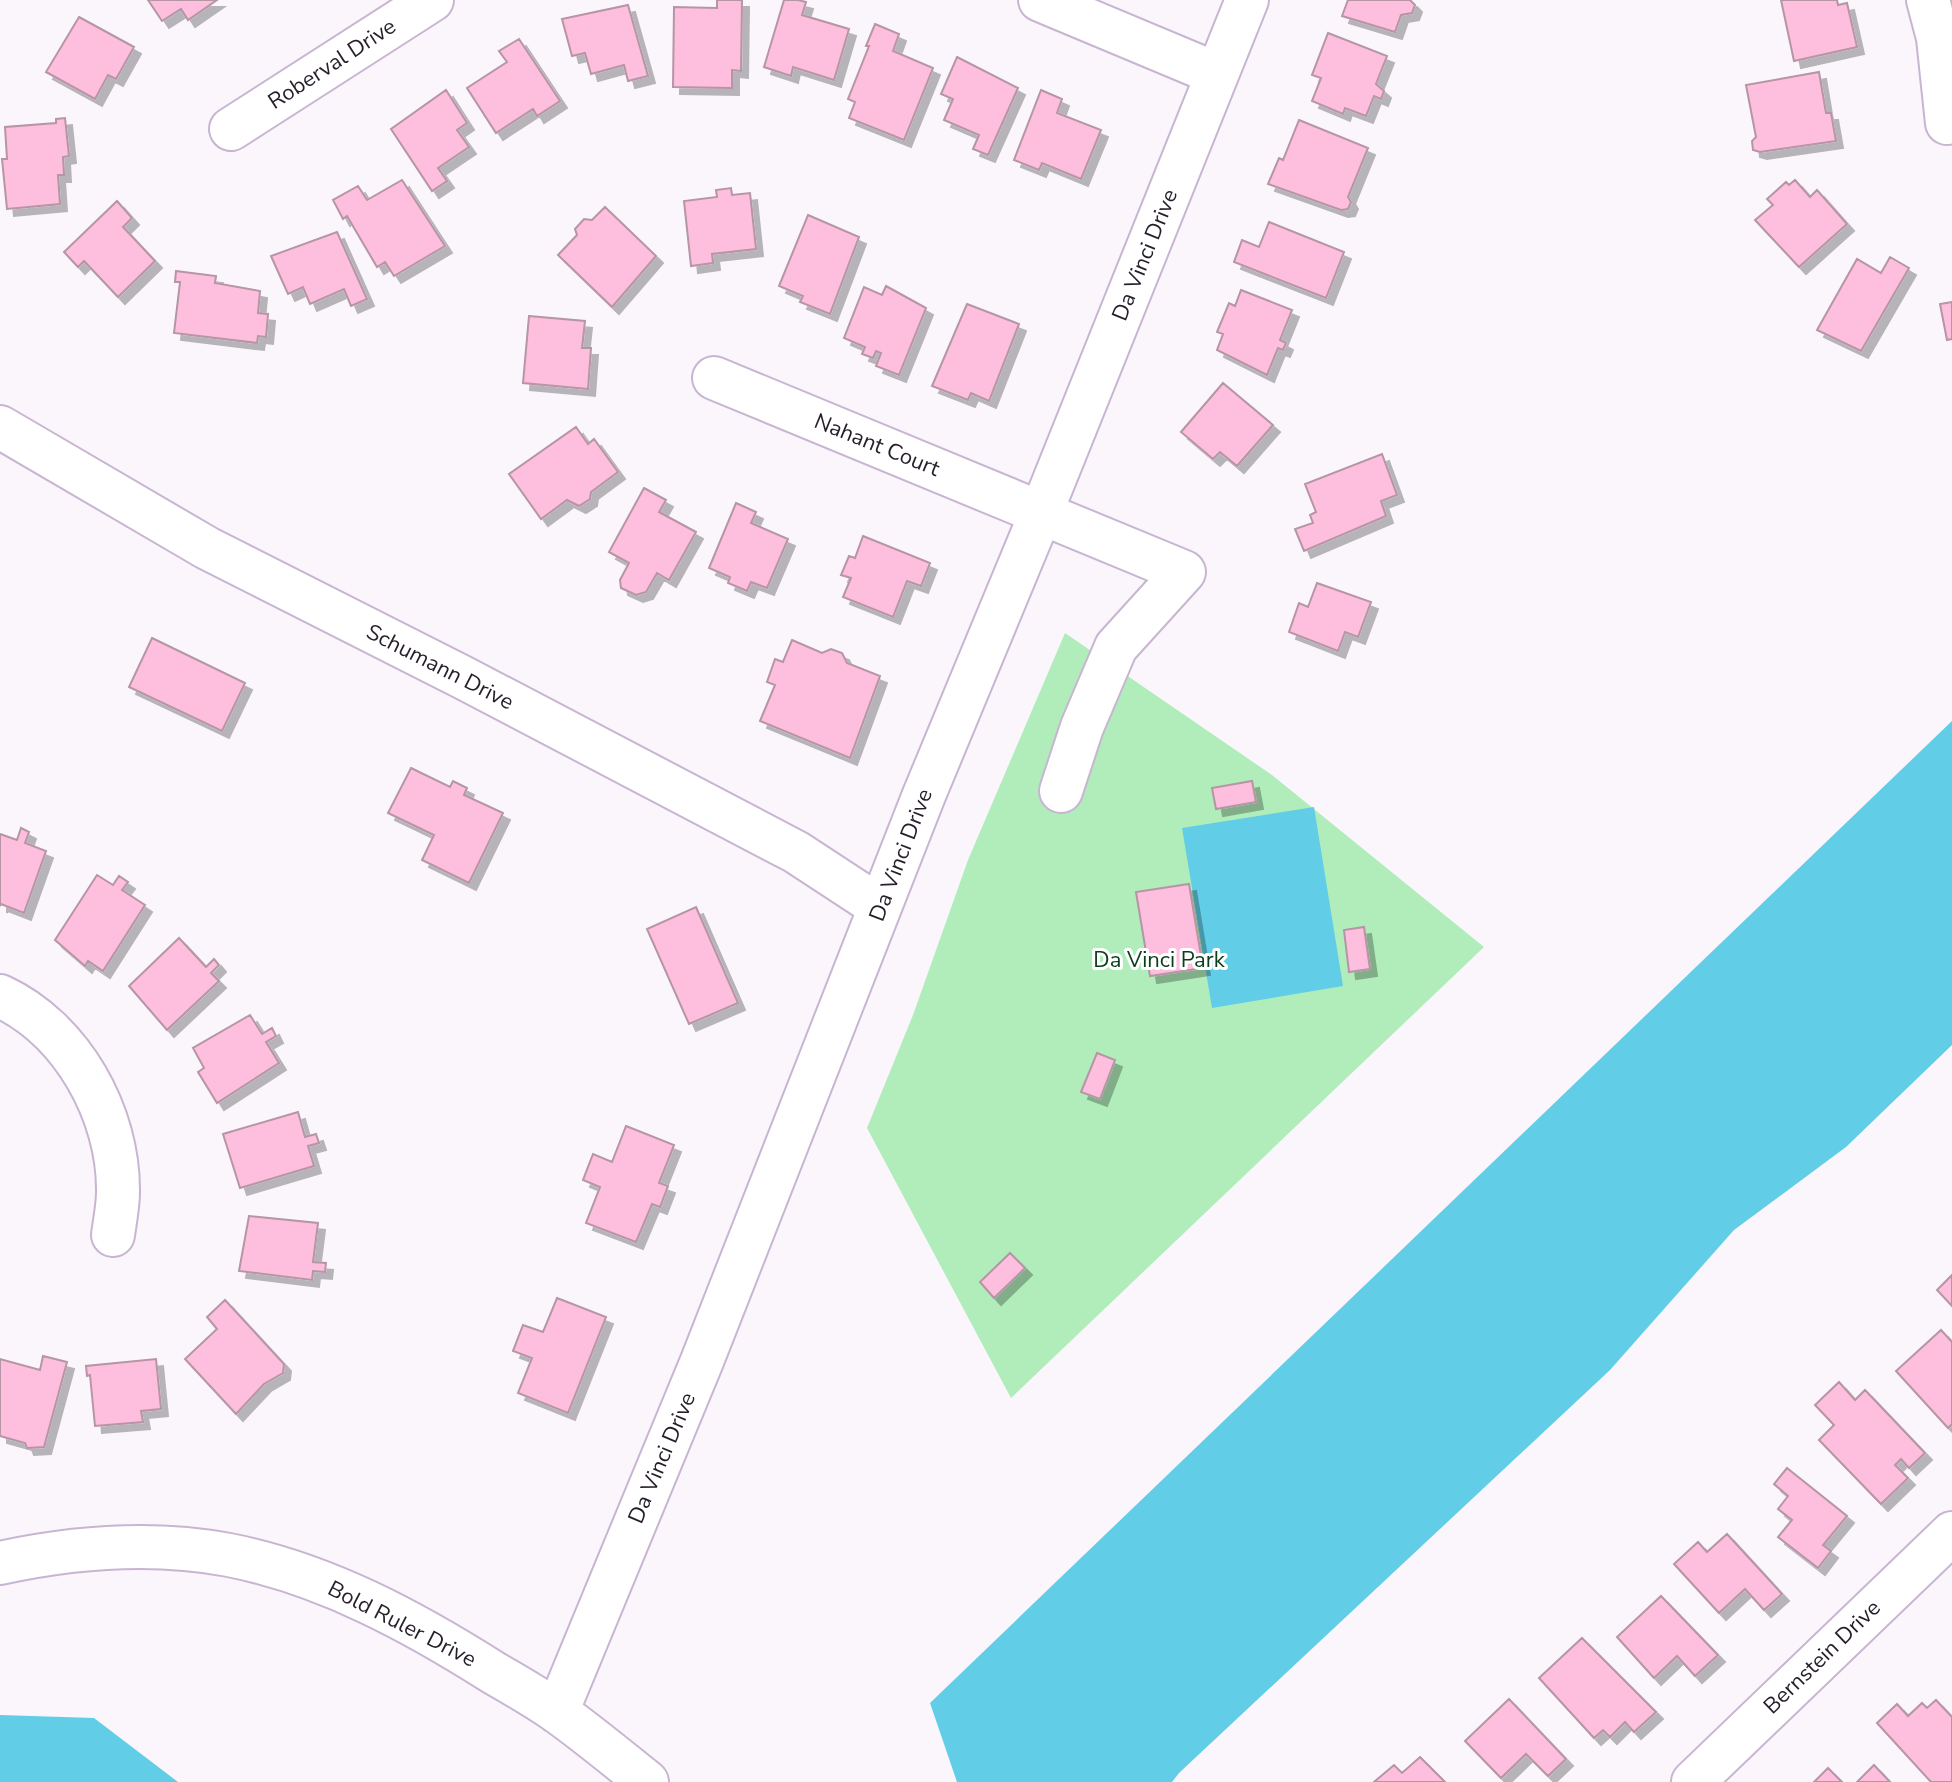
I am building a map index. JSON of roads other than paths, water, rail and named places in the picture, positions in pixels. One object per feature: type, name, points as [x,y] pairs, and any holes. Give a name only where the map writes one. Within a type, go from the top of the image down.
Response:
[{"type":"street","name":"Roberval Drive","points":[[231,129],[432,0]]},
{"type":"street","points":[[1040,0],[1217,74]]},
{"type":"street","name":"Da Vinci Drive","points":[[557,1712],[702,1361],[924,795],[1247,0]]},
{"type":"street","points":[[1928,0],[1938,38],[1947,123]]},
{"type":"street","name":"Nahant Court","points":[[714,378],[1184,572],[1116,647],[1082,727],[1061,791]]},
{"type":"street","name":"Schumann Drive","points":[[0,427],[207,548],[796,852],[880,907]]},
{"type":"street","points":[[0,996],[34,1017],[66,1047],[86,1075],[105,1114],[114,1148],[118,1191],[113,1235]]},
{"type":"street","name":"Bernstein Drive","points":[[1693,1782],[1952,1533]]},
{"type":"street","name":"Bold Ruler Drive","points":[[0,1563],[30,1556],[93,1549],[171,1547],[228,1555],[285,1569],[353,1594],[455,1648],[557,1712],[647,1782]]},
{"type":"water","points":[[1952,721],[1952,1045],[1846,1147],[1734,1230],[1610,1370],[1172,1782],[957,1782],[930,1703]]},
{"type":"water","points":[[1314,807],[1343,986],[1212,1008],[1182,828]]},
{"type":"water","points":[[0,1715],[94,1718],[178,1782],[0,1782]]},
{"type":"park label","name":"Da Vinci Park","points":[[1159,960]]}]
